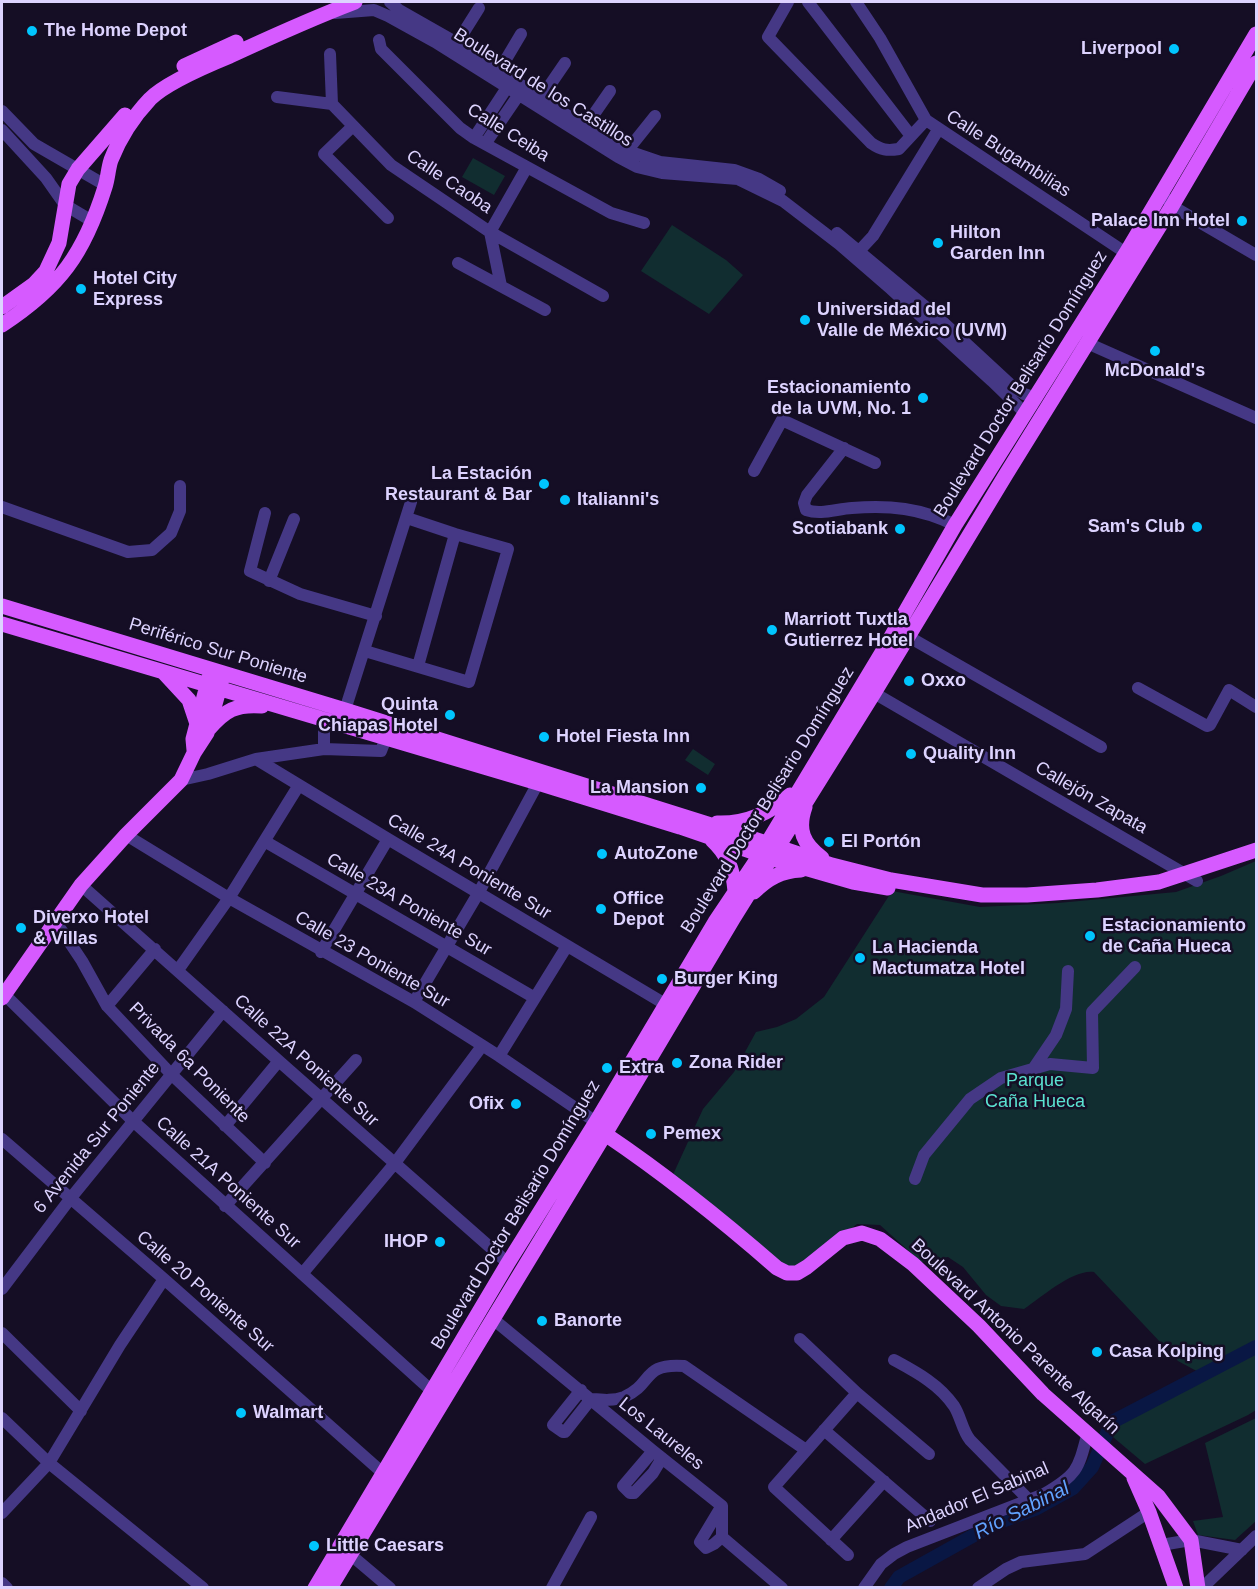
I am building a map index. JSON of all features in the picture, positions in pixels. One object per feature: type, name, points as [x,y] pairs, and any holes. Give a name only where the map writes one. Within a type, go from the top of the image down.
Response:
[{"type":"main road","points":[[2,307],[34,284],[46,271],[59,243],[69,184],[78,169],[141,96],[179,68],[205,55],[327,7],[355,2]]},
{"type":"main road","points":[[2,325],[53,286],[75,256],[93,221],[110,162],[121,135],[151,97],[192,72],[327,7]]},
{"type":"main road","name":"Boulevard Doctor Belisario Domínguez","points":[[330,1587],[384,1474],[508,1263],[601,1128],[740,907],[768,851],[804,792],[955,525],[1126,253],[1257,34]]},
{"type":"main road","name":"Boulevard Doctor Belisario Domínguez","points":[[804,792],[874,693],[909,637],[1257,63]]},
{"type":"main road","name":"Periférico Sur Poniente","points":[[2,606],[215,679],[282,708],[386,738],[520,771],[538,783],[565,785]]},
{"type":"main road","name":"Periférico Sur Poniente","points":[[2,624],[162,670],[215,679],[345,710],[520,771],[768,851]]},
{"type":"main road","points":[[162,670],[189,700],[202,728]]},
{"type":"main road","points":[[3,996],[81,885],[126,835],[181,780],[194,753],[215,679]]},
{"type":"main road","points":[[202,728],[231,709],[248,705],[282,708]]},
{"type":"main road","points":[[735,891],[728,858],[706,830],[750,819],[804,792]]},
{"type":"main road","points":[[804,792],[803,836],[812,851],[832,865]]},
{"type":"main road","points":[[768,851],[816,872],[854,882],[981,902],[1091,897],[1166,888],[1257,850]]},
{"type":"main road","points":[[768,851],[891,880],[982,895],[1097,891],[1192,878],[1257,858]]},
{"type":"main road","name":"Boulevard Doctor Belisario Domínguez","points":[[315,1587],[346,1550],[494,1319],[601,1128],[665,1004],[735,891],[768,851]]},
{"type":"main road","points":[[740,907],[762,884],[774,876],[788,871],[816,872]]},
{"type":"main road","name":"Boulevard Antonio Parente Algarín","points":[[601,1128],[658,1171],[777,1268],[787,1273],[797,1273],[843,1238],[862,1233],[880,1239],[927,1275],[1043,1394],[1158,1496],[1191,1540],[1200,1587]]},
{"type":"main road","name":"Boulevard Antonio Parente Algarín","points":[[1130,1472],[1149,1512],[1176,1587]]},
{"type":"street","name":"Boulevard de los Castillos","points":[[390,2],[399,10],[500,71],[509,84]]},
{"type":"street","points":[[788,2],[768,37],[871,143],[879,149],[899,150],[926,120]]},
{"type":"street","points":[[808,2],[911,136]]},
{"type":"street","name":"Calle Bugambilias","points":[[856,2],[880,38],[926,120],[1126,253]]},
{"type":"street","name":"Boulevard de los Castillos","points":[[327,7],[381,12],[521,91],[611,147],[660,162],[735,170],[759,179],[796,202],[860,250],[1025,413]]},
{"type":"street","points":[[457,43],[479,8]]},
{"type":"street","points":[[500,71],[521,34]]},
{"type":"street","name":"Calle Ceiba","points":[[379,40],[381,50],[460,128],[479,141],[611,213],[644,223]]},
{"type":"street","points":[[277,97],[332,104],[330,54]]},
{"type":"street","points":[[541,98],[565,63]]},
{"type":"street","points":[[479,141],[509,84]]},
{"type":"street","name":"Boulevard de los Castillos","points":[[521,91],[541,98],[638,167],[662,172],[738,180],[783,201],[903,294],[1012,386],[1036,398]]},
{"type":"street","points":[[479,141],[521,91]]},
{"type":"street","points":[[585,128],[610,91]]},
{"type":"street","name":"Calle Caoba","points":[[332,104],[391,165],[490,232],[603,296]]},
{"type":"street","points":[[2,111],[34,144],[105,185]]},
{"type":"street","points":[[627,151],[655,116]]},
{"type":"street","points":[[352,127],[324,154],[388,218]]},
{"type":"street","points":[[2,130],[46,178],[65,205],[93,221]]},
{"type":"street","points":[[860,250],[873,236],[938,130]]},
{"type":"street","points":[[501,286],[490,232],[527,167]]},
{"type":"street","points":[[1163,191],[1172,206],[1257,255]]},
{"type":"street","points":[[458,263],[545,310]]},
{"type":"street","points":[[1087,343],[1257,418]]},
{"type":"street","points":[[754,471],[782,420],[875,464]]},
{"type":"street","points":[[844,448],[807,495],[804,503],[806,510],[814,513],[851,508],[908,508],[929,513],[955,525]]},
{"type":"street","points":[[2,507],[129,552],[152,550],[171,533],[180,511],[180,486]]},
{"type":"street","points":[[345,710],[411,502]]},
{"type":"street","points":[[265,513],[250,571],[300,594],[376,616]]},
{"type":"street","points":[[365,651],[469,682],[508,549],[407,518]]},
{"type":"street","points":[[270,581],[294,519]]},
{"type":"street","points":[[418,666],[455,534]]},
{"type":"street","points":[[909,637],[1101,747]]},
{"type":"street","points":[[1138,688],[1207,726],[1210,725],[1229,690],[1257,706]]},
{"type":"street","name":"Callejón Zapata","points":[[874,693],[1192,878]]},
{"type":"street","points":[[324,720],[324,749]]},
{"type":"street","points":[[181,780],[256,759],[324,749],[381,751],[386,738]]},
{"type":"street","name":"Calle 24A Poniente Sur","points":[[256,759],[665,1004]]},
{"type":"street","points":[[414,1002],[479,892],[538,783]]},
{"type":"street","points":[[178,970],[266,842],[299,785]]},
{"type":"street","name":"Calle 23 Poniente Sur","points":[[126,835],[321,952],[414,1002],[499,1056],[601,1128]]},
{"type":"street","points":[[321,952],[388,839]]},
{"type":"street","name":"Calle 23A Poniente Sur","points":[[266,842],[535,998]]},
{"type":"street","name":"Calle 22A Poniente Sur","points":[[81,885],[155,949],[278,1062],[508,1263]]},
{"type":"street","name":"Privada 6a Poniente","points":[[56,922],[82,961],[107,1006],[171,1074],[265,1163]]},
{"type":"street","points":[[499,1056],[567,946]]},
{"type":"street","points":[[107,1006],[155,949]]},
{"type":"street","points":[[915,1179],[924,1155],[970,1099],[1001,1078],[1050,1064],[1093,1068],[1092,1012],[1135,967]]},
{"type":"street","points":[[1033,1069],[1056,1035],[1066,1009],[1068,971]]},
{"type":"street","name":"Calle 21A Poniente Sur","points":[[3,996],[225,1206],[433,1392]]},
{"type":"street","name":"6 Avenida Sur Poniente","points":[[2,1289],[70,1199],[223,1011]]},
{"type":"street","points":[[302,1274],[395,1163],[482,1046]]},
{"type":"street","points":[[225,1206],[356,1060]]},
{"type":"street","points":[[225,1126],[278,1062]]},
{"type":"street","name":"Calle 20 Poniente Sur","points":[[2,1139],[384,1474]]},
{"type":"street","points":[[2,1513],[49,1463],[120,1345],[164,1279]]},
{"type":"street","name":"Los Laureles","points":[[494,1319],[722,1506]]},
{"type":"street","points":[[2,1333],[81,1411]]},
{"type":"street","points":[[800,1339],[857,1393],[929,1454]]},
{"type":"street","points":[[894,1360],[933,1383],[953,1405],[964,1432],[970,1440],[1029,1500]]},
{"type":"street","points":[[581,1390],[554,1423],[554,1426],[565,1432],[591,1399],[612,1400],[625,1396],[635,1390],[651,1372],[661,1367],[684,1366],[806,1450]]},
{"type":"street","points":[[848,1555],[774,1487],[857,1393]]},
{"type":"street","points":[[2,1418],[49,1463],[203,1587]]},
{"type":"street","points":[[824,1430],[930,1521]]},
{"type":"street","name":"Andador El Sabinal","points":[[864,1587],[881,1564],[894,1554],[937,1534],[1029,1500],[1060,1484],[1076,1471],[1091,1435]]},
{"type":"street","points":[[831,1540],[884,1481]]},
{"type":"street","points":[[722,1506],[722,1537],[714,1545],[706,1548],[700,1542],[722,1506]]},
{"type":"street","points":[[980,1587],[1005,1569],[1021,1562],[1085,1554],[1149,1512]]},
{"type":"street","points":[[552,1587],[591,1517]]},
{"type":"street","points":[[1200,1587],[1257,1536]]},
{"type":"street","points":[[722,1537],[782,1587]]},
{"type":"street","points":[[1161,1545],[1191,1540],[1242,1550]]},
{"type":"street","points":[[346,1550],[390,1587]]},
{"type":"street","points":[[2,1583],[7,1587]]},
{"type":"green space","points":[[473,158],[505,176],[494,195],[462,177]]},
{"type":"green space","points":[[672,225],[726,260],[743,275],[709,314],[641,271]]},
{"type":"green space","points":[[693,749],[715,764],[708,775],[685,760]]},
{"type":"green space","name":"Parque Caña Hueca","points":[[1256,861],[1256,1410],[1248,1415],[1145,1464],[1107,1432],[1112,1422],[1204,1375],[1178,1361],[1094,1272],[1086,1272],[1067,1279],[1024,1309],[1001,1306],[986,1295],[963,1267],[948,1257],[921,1262],[880,1225],[857,1224],[798,1270],[781,1266],[671,1179],[703,1109],[734,1072],[756,1032],[796,1019],[824,997],[892,891],[980,907],[1058,903],[1176,892]]},
{"type":"green space","points":[[1256,1418],[1256,1521],[1235,1540],[1198,1535],[1193,1521],[1223,1517],[1205,1443]]},
{"type":"waterway","name":"Río Sabinal","points":[[891,1588],[899,1577],[994,1524],[1035,1509],[1073,1488],[1092,1467],[1112,1422],[1256,1347]]},
{"type":"place","name":"The Home Depot","points":[[32,31]]},
{"type":"place","name":"Liverpool","points":[[1174,49]]},
{"type":"place","name":"Palace Inn Hotel","points":[[1242,221]]},
{"type":"place","name":"Hilton Garden Inn","points":[[938,243]]},
{"type":"place","name":"Hotel City Express","points":[[81,289]]},
{"type":"place","name":"Universidad del Valle de México (UVM)","points":[[805,320]]},
{"type":"place","name":"McDonald's","points":[[1155,351]]},
{"type":"place","name":"Estacionamiento de la UVM, No. 1","points":[[923,398]]},
{"type":"place","name":"La Estación Restaurant & Bar","points":[[544,484]]},
{"type":"place","name":"Italianni's","points":[[565,500]]},
{"type":"place","name":"Sam's Club","points":[[1197,527]]},
{"type":"place","name":"Scotiabank","points":[[900,529]]},
{"type":"place","name":"Marriott Tuxtla Gutierrez Hotel","points":[[772,630]]},
{"type":"place","name":"Oxxo","points":[[909,681]]},
{"type":"place","name":"Quinta Chiapas Hotel","points":[[450,715]]},
{"type":"place","name":"Hotel Fiesta Inn","points":[[544,737]]},
{"type":"place","name":"Quality Inn","points":[[911,754]]},
{"type":"place","name":"La Mansion","points":[[701,788]]},
{"type":"place","name":"El Portón","points":[[829,842]]},
{"type":"place","name":"AutoZone","points":[[602,854]]},
{"type":"place","name":"Office Depot","points":[[601,909]]},
{"type":"place","name":"Diverxo Hotel & Villas","points":[[21,928]]},
{"type":"place","name":"Estacionamiento de Caña Hueca","points":[[1090,936]]},
{"type":"place","name":"La Hacienda Mactumatza Hotel","points":[[860,958]]},
{"type":"place","name":"Burger King","points":[[662,979]]},
{"type":"place","name":"Zona Rider","points":[[677,1063]]},
{"type":"place","name":"Extra","points":[[607,1068]]},
{"type":"place","name":"Ofix","points":[[516,1104]]},
{"type":"place","name":"Pemex","points":[[651,1134]]},
{"type":"place","name":"IHOP","points":[[440,1242]]},
{"type":"place","name":"Banorte","points":[[542,1321]]},
{"type":"place","name":"Casa Kolping","points":[[1097,1352]]},
{"type":"place","name":"Walmart","points":[[241,1413]]},
{"type":"place","name":"Little Caesars","points":[[314,1546]]}]
